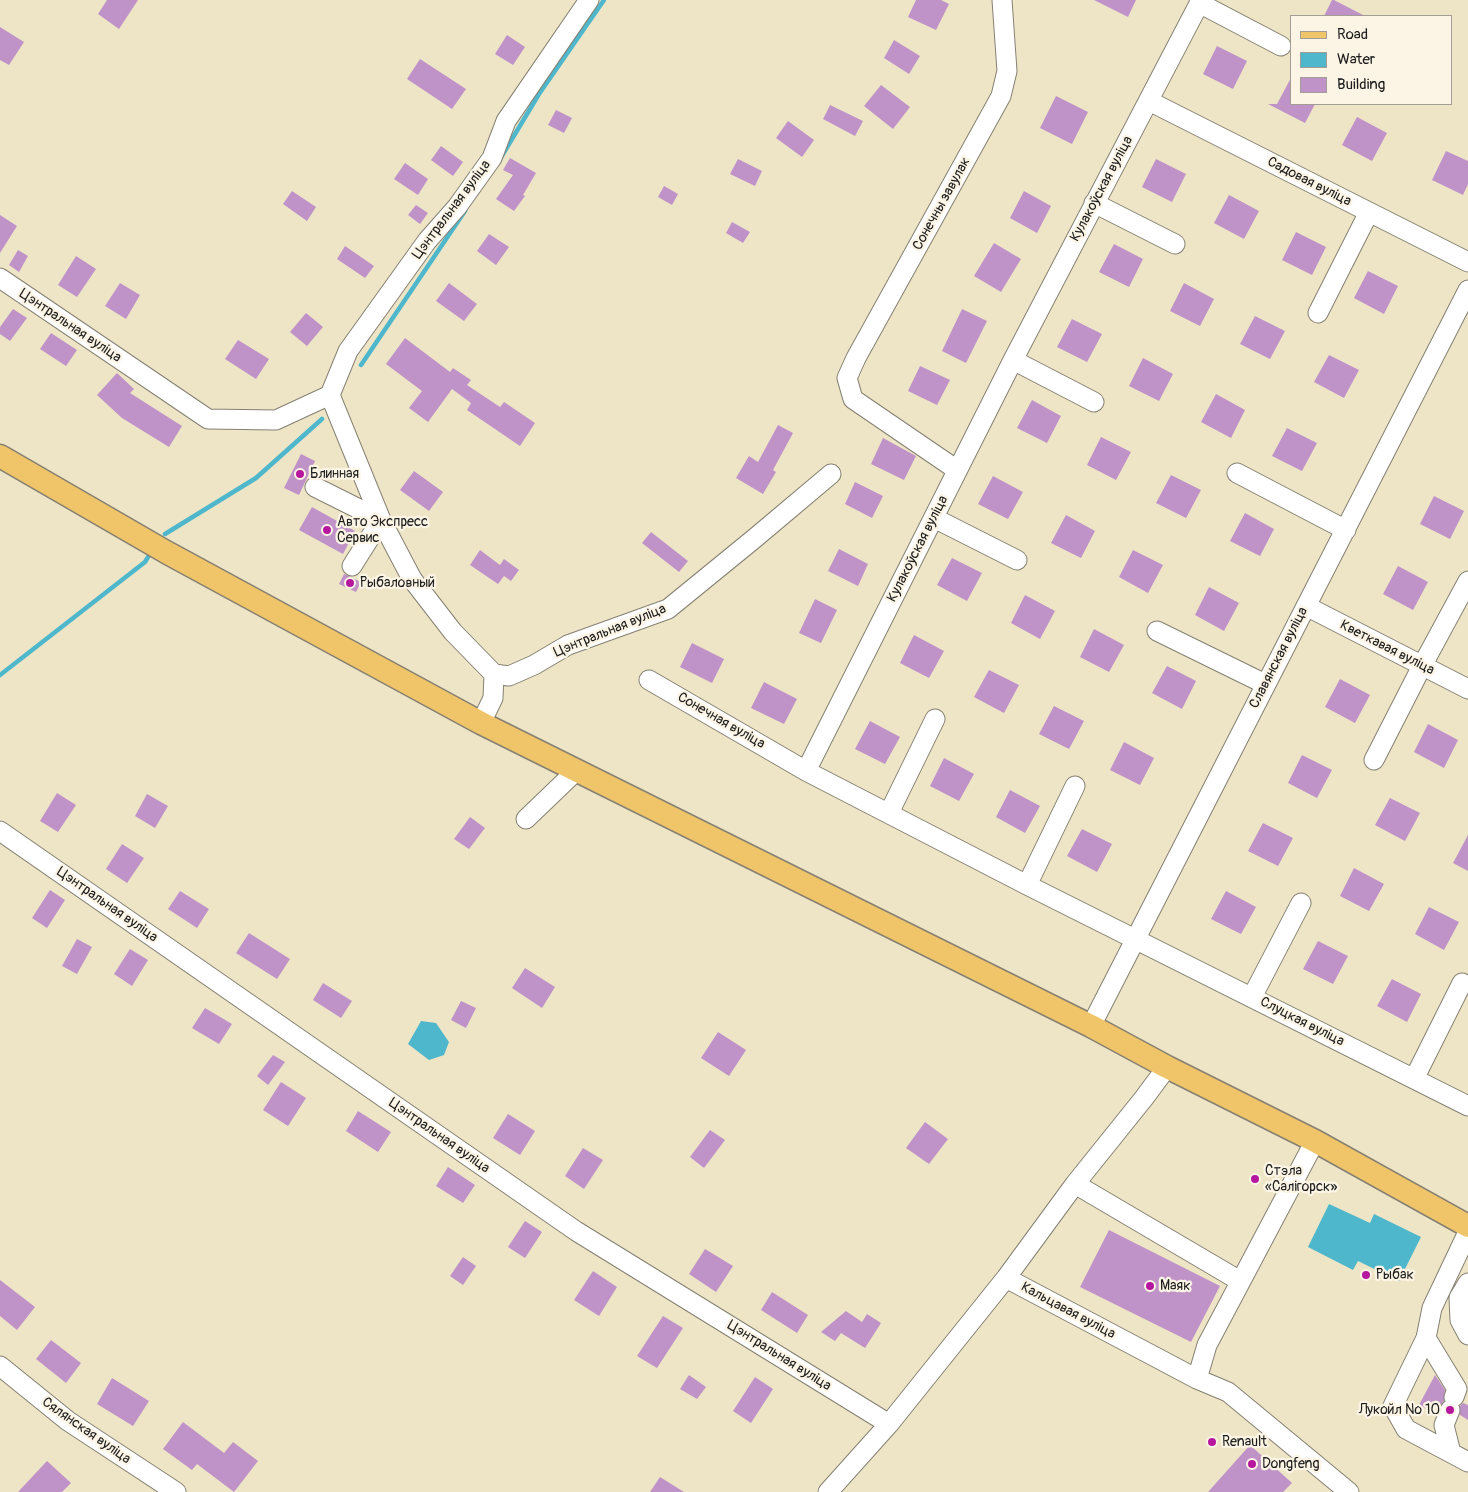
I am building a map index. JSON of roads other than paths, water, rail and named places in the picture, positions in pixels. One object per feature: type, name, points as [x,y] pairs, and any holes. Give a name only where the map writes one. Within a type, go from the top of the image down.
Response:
[{"type":"main road","points":[[0,456],[166,552],[481,723],[1091,1026],[1167,1067],[1315,1141],[1468,1226]]},
{"type":"street","name":"Цэнтральная вуліца","points":[[0,278],[208,419],[276,420],[330,395],[348,351],[428,241],[458,207],[492,158],[506,121],[589,0]]},
{"type":"street","name":"Сонечны завулак","points":[[951,467],[853,399],[847,378],[856,358],[1001,96],[1007,71],[1002,0]]},
{"type":"street","points":[[1200,1],[1281,46]]},
{"type":"street","name":"Кулакоўская вуліца","points":[[799,767],[934,518],[951,467],[1013,360],[1200,1]]},
{"type":"street","name":"Садовая вуліца","points":[[1149,101],[1468,262]]},
{"type":"street","points":[[1094,203],[1175,244]]},
{"type":"street","points":[[1318,313],[1368,212]]},
{"type":"street","name":"Славянская вуліца","points":[[1091,1026],[1468,290]]},
{"type":"street","points":[[1013,360],[1094,402]]},
{"type":"street","points":[[330,395],[381,520],[412,579],[453,632],[494,674],[493,698],[481,723]]},
{"type":"street","points":[[1237,473],[1346,530]]},
{"type":"street","name":"Цэнтральная вуліца","points":[[494,674],[509,676],[534,665],[568,645],[668,609],[831,474]]},
{"type":"street","points":[[315,487],[381,520]]},
{"type":"street","points":[[934,518],[1016,560]]},
{"type":"street","points":[[352,566],[381,520]]},
{"type":"street","points":[[1374,760],[1468,581]]},
{"type":"street","name":"Кветкавая вуліца","points":[[1306,606],[1468,689]]},
{"type":"street","points":[[1157,631],[1265,684]]},
{"type":"street","name":"Сонечная вуліца","points":[[649,680],[799,767]]},
{"type":"street","points":[[890,813],[935,720]]},
{"type":"street","points":[[799,767],[1136,939]]},
{"type":"street","points":[[526,819],[576,771]]},
{"type":"street","points":[[1027,885],[1075,786]]},
{"type":"street","name":"Цэнтральная вуліца","points":[[0,831],[576,1231],[890,1424]]},
{"type":"street","points":[[1252,997],[1301,903]]},
{"type":"street","name":"Слуцкая вуліца","points":[[1136,939],[1468,1106]]},
{"type":"street","points":[[1414,1079],[1462,984]]},
{"type":"street","name":"Кальцавая вуліца","points":[[1167,1067],[1075,1184],[1006,1278],[1197,1379],[1228,1392],[1349,1492]]},
{"type":"street","points":[[1197,1379],[1207,1345],[1315,1141]]},
{"type":"street","points":[[1075,1184],[1240,1281]]},
{"type":"street","points":[[1468,1232],[1432,1308],[1426,1338],[1393,1406],[1406,1429],[1468,1462]]},
{"type":"street","points":[[828,1492],[890,1424],[1006,1278]]},
{"type":"street","points":[[1468,1283],[1460,1298],[1460,1320],[1468,1335]]},
{"type":"street","points":[[1426,1338],[1457,1389],[1444,1425],[1451,1453]]},
{"type":"street","name":"Сялянская вуліца","points":[[0,1366],[68,1421],[176,1492]]},
{"type":"water","points":[[421,1021],[436,1023],[449,1042],[444,1055],[429,1060],[408,1044]]},
{"type":"water","points":[[1329,1204],[1370,1223],[1374,1214],[1421,1237],[1399,1281],[1358,1261],[1353,1270],[1308,1247]]},
{"type":"waterway","points":[[500,159],[539,94],[604,0]]},
{"type":"waterway","points":[[361,365],[465,211]]},
{"type":"waterway","points":[[165,534],[256,478],[322,419]]},
{"type":"waterway","points":[[0,675],[145,562],[148,557]]},
{"type":"place","name":"Блинная","points":[[300,474]]},
{"type":"place","name":"Авто Экспресс Сервис","points":[[327,530]]},
{"type":"place","name":"Рыбаловный","points":[[350,583]]},
{"type":"place","name":"Стэла «Салігорск»","points":[[1255,1179]]},
{"type":"place","name":"Рыбак","points":[[1366,1275]]},
{"type":"place","name":"Маяк","points":[[1150,1286]]},
{"type":"place","name":"Лукойл № 10","points":[[1450,1410]]},
{"type":"place","name":"Renault","points":[[1212,1442]]},
{"type":"place","name":"Dongfeng","points":[[1252,1464]]}]
